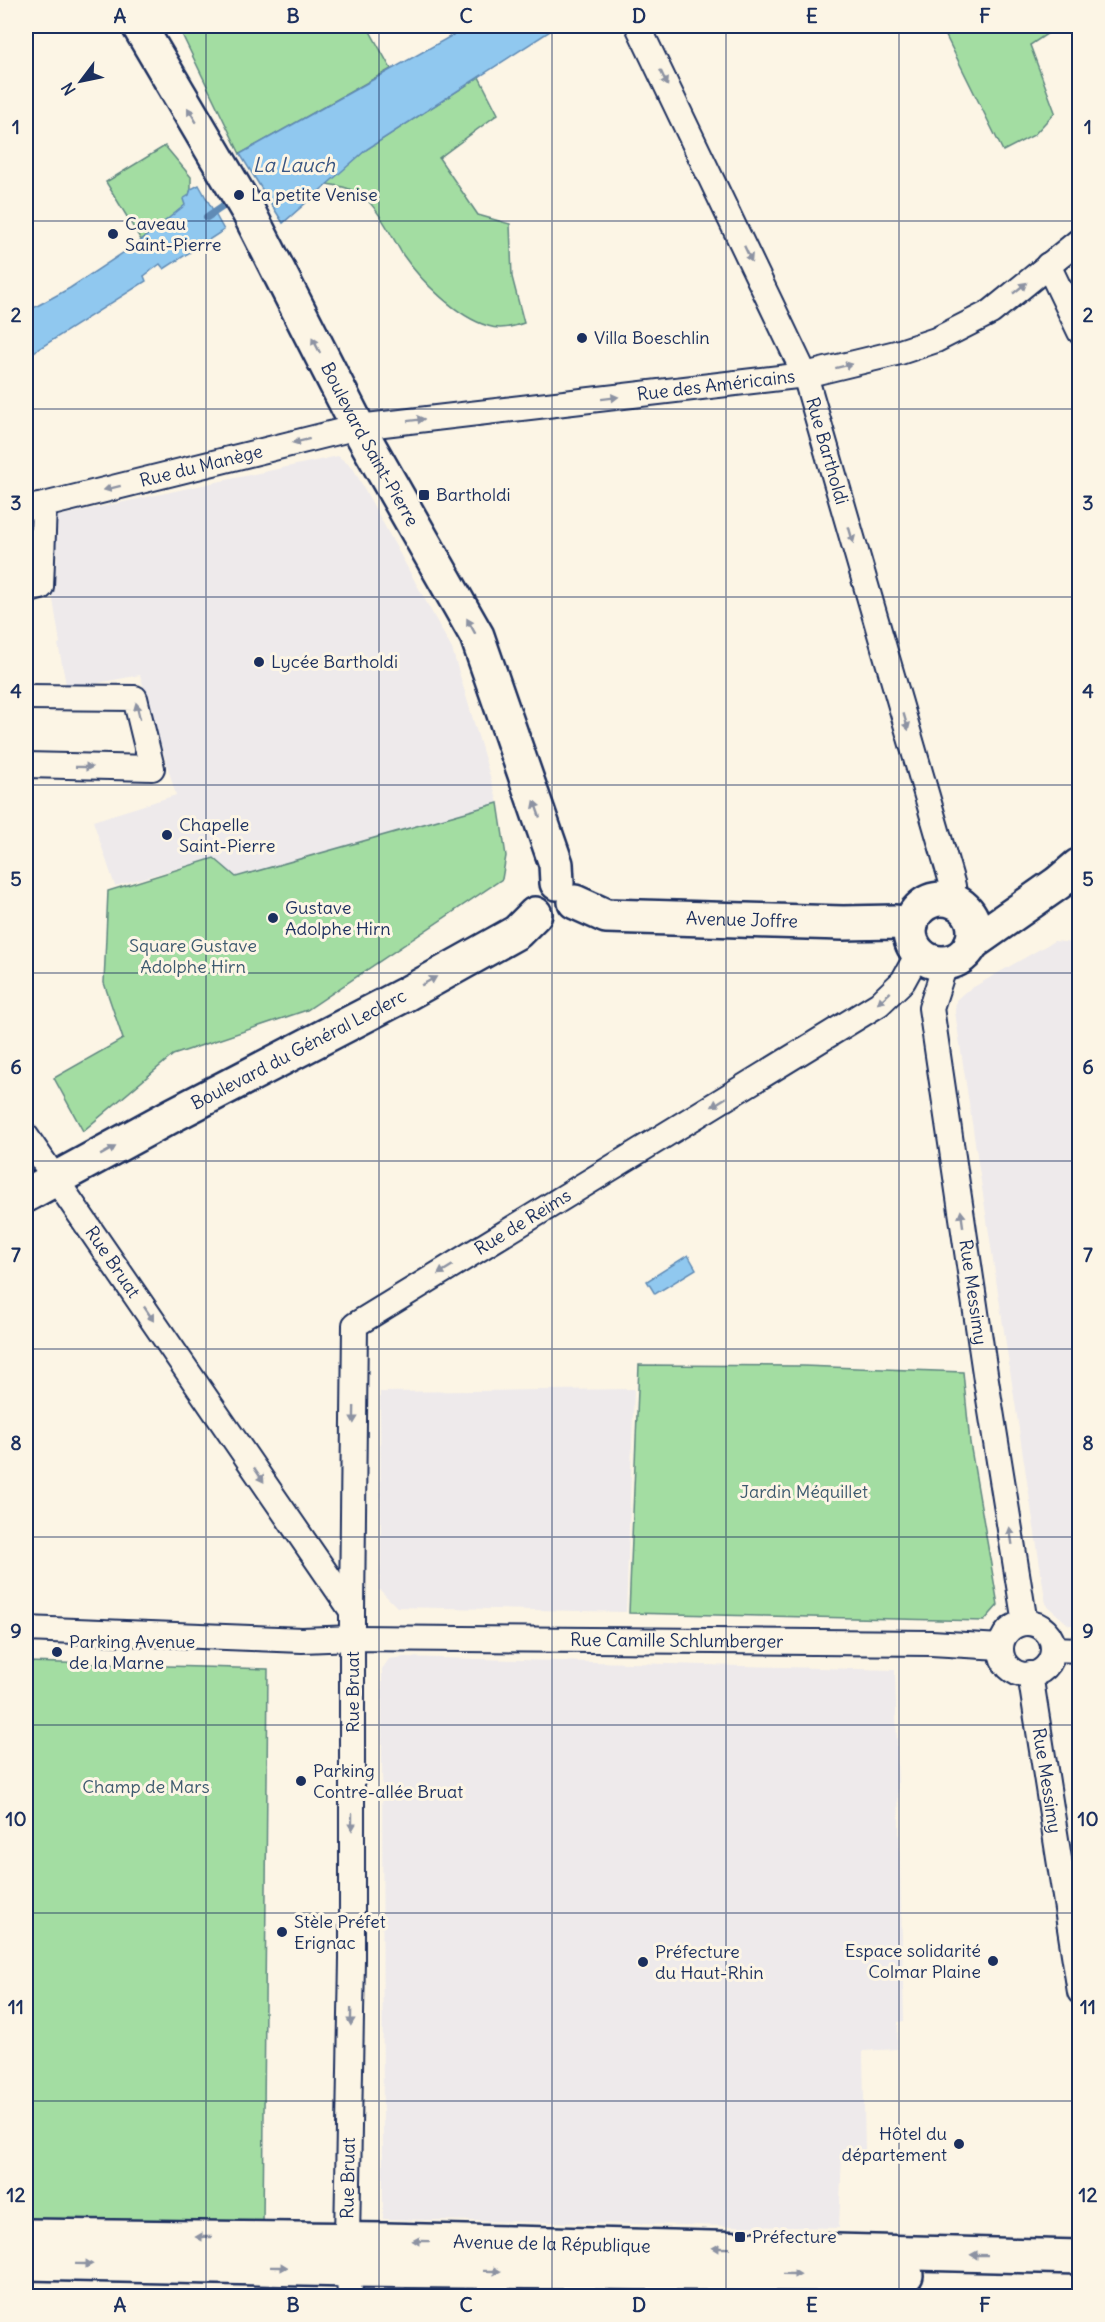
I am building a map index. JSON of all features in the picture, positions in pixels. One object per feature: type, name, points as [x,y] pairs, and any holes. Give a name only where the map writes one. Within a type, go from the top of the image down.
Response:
[{"type":"street","name":"Boulevard Saint-Pierre","points":[[139,26],[248,211],[358,427],[477,636],[566,892]]},
{"type":"street","name":"Rue Bartholdi","points":[[638,26],[805,375],[953,886],[954,902]]},
{"type":"street","name":"Rue des Américains","points":[[358,427],[805,375],[936,340],[991,312],[1080,240]]},
{"type":"street","points":[[1048,265],[1080,332]]},
{"type":"street","name":"Rue du Manège","points":[[35,506],[358,427]]},
{"type":"street","points":[[26,591],[41,587],[35,506]]},
{"type":"street","points":[[26,697],[135,698],[152,768],[26,765]]},
{"type":"street","points":[[1079,866],[971,944],[963,956],[953,962],[924,947],[915,915],[922,906],[932,901],[954,902],[1005,895],[1079,866]]},
{"type":"street","name":"Boulevard du Général Leclerc","points":[[26,1195],[416,988],[517,932],[535,914],[545,923],[560,924],[571,915],[566,892]]},
{"type":"street","name":"Avenue Joffre","points":[[566,892],[606,916],[843,923],[895,922],[924,947]]},
{"type":"street","points":[[954,902],[971,916],[974,926],[971,944]]},
{"type":"street","name":"Rue de Reims","points":[[352,1611],[356,1325],[879,1004],[903,981],[924,947]]},
{"type":"street","name":"Rue Messimy","points":[[924,947],[942,974],[931,1008],[1024,1623]]},
{"type":"street","name":"Rue Bruat","points":[[26,1136],[352,1611],[349,2268]]},
{"type":"street","points":[[1024,1623],[1034,1623],[1041,1627],[1047,1633],[1053,1649],[1052,1657],[1043,1669],[1030,1674],[1023,1674],[1010,1668],[1005,1662],[1001,1647],[1011,1628],[1024,1623]]},
{"type":"street","name":"Rue Camille Schlumberger","points":[[26,1629],[302,1640],[353,1638],[931,1643],[1001,1647]]},
{"type":"street","points":[[1053,1649],[1080,1650]]},
{"type":"street","name":"Rue Messimy","points":[[1030,1674],[1080,1992]]},
{"type":"street","name":"Avenue de la République","points":[[26,2236],[349,2268],[1080,2257]]},
{"type":"street","name":"Avenue de la République","points":[[26,2263],[1080,2277]]},
{"type":"shaded area","name":"Lycée Bartholdi","points":[[338,456],[353,468],[452,649],[498,803],[236,877],[214,858],[115,886],[93,821],[176,795],[140,675],[67,689],[58,644],[60,643],[47,562],[57,559],[54,517]]},
{"type":"shaded area","points":[[1054,941],[1074,943],[1080,956],[1079,1625],[1069,1625],[1046,1605],[955,1012],[956,1000],[965,992]]},
{"type":"shaded area","points":[[634,1389],[626,1612],[397,1607],[379,1589],[381,1560],[380,1392]]},
{"type":"shaded area","name":"Préfecture du Haut-Rhin","points":[[404,1657],[895,1670],[904,2021],[898,2022],[897,2049],[863,2051],[865,2153],[842,2153],[839,2228],[383,2219],[382,1669],[389,1659]]},
{"type":"green space","points":[[178,26],[367,26],[391,69],[240,154]]},
{"type":"green space","points":[[941,26],[1059,26],[1030,45],[1055,112],[1034,135],[1003,151]]},
{"type":"green space","points":[[479,77],[498,114],[439,158],[478,215],[510,224],[512,277],[524,323],[506,328],[492,327],[476,321],[452,306],[430,287],[403,255],[382,219],[368,201],[348,189],[326,184],[367,149]]},
{"type":"green space","points":[[165,146],[191,177],[191,189],[186,205],[141,240],[106,182]]},
{"type":"green space","name":"Square Gustave Adolphe Hirn","points":[[498,803],[506,856],[502,879],[307,1010],[173,1055],[83,1131],[54,1078],[123,1039],[104,983],[108,891],[214,858],[236,877]]},
{"type":"green space","name":"Jardin Méquillet","points":[[639,1365],[803,1366],[963,1372],[970,1443],[998,1605],[984,1621],[629,1613]]},
{"type":"green space","name":"Champ de Mars","points":[[26,1662],[268,1669],[263,2225],[26,2220]]},
{"type":"green space","points":[[648,2288],[715,2290],[716,2296],[647,2296]]},
{"type":"water","name":"La Lauch","points":[[469,26],[558,26],[367,149],[283,223],[240,154]]},
{"type":"water","name":"La Lauch","points":[[199,185],[224,230],[164,269],[160,264],[144,276],[146,281],[26,357],[26,312],[70,288],[138,243],[185,205],[183,199],[189,195],[191,189]]},
{"type":"water","points":[[688,1255],[696,1269],[655,1294],[647,1281]]},
{"type":"waterway","points":[[207,217],[232,200]]},
{"type":"place","name":"La petite Venise","points":[[239,195]]},
{"type":"place","name":"Caveau Saint-Pierre","points":[[113,234]]},
{"type":"place","name":"Villa Boeschlin","points":[[582,338]]},
{"type":"place","name":"Bartholdi","points":[[424,495]]},
{"type":"place","name":"Lycée Bartholdi","points":[[259,662]]},
{"type":"place","name":"Chapelle Saint-Pierre","points":[[167,835]]},
{"type":"place","name":"Gustave Adolphe Hirn","points":[[273,918]]},
{"type":"place","name":"Parking Avenue de la Marne","points":[[57,1652]]},
{"type":"place","name":"Parking Contre-allée Bruat","points":[[301,1781]]},
{"type":"place","name":"Stèle Préfet Erignac","points":[[282,1932]]},
{"type":"place","name":"Espace solidarité Colmar Plaine","points":[[993,1961]]},
{"type":"place","name":"Préfecture du Haut-Rhin","points":[[643,1962]]},
{"type":"place","name":"Hôtel du département","points":[[959,2144]]},
{"type":"place","name":"Préfecture","points":[[740,2237]]}]
